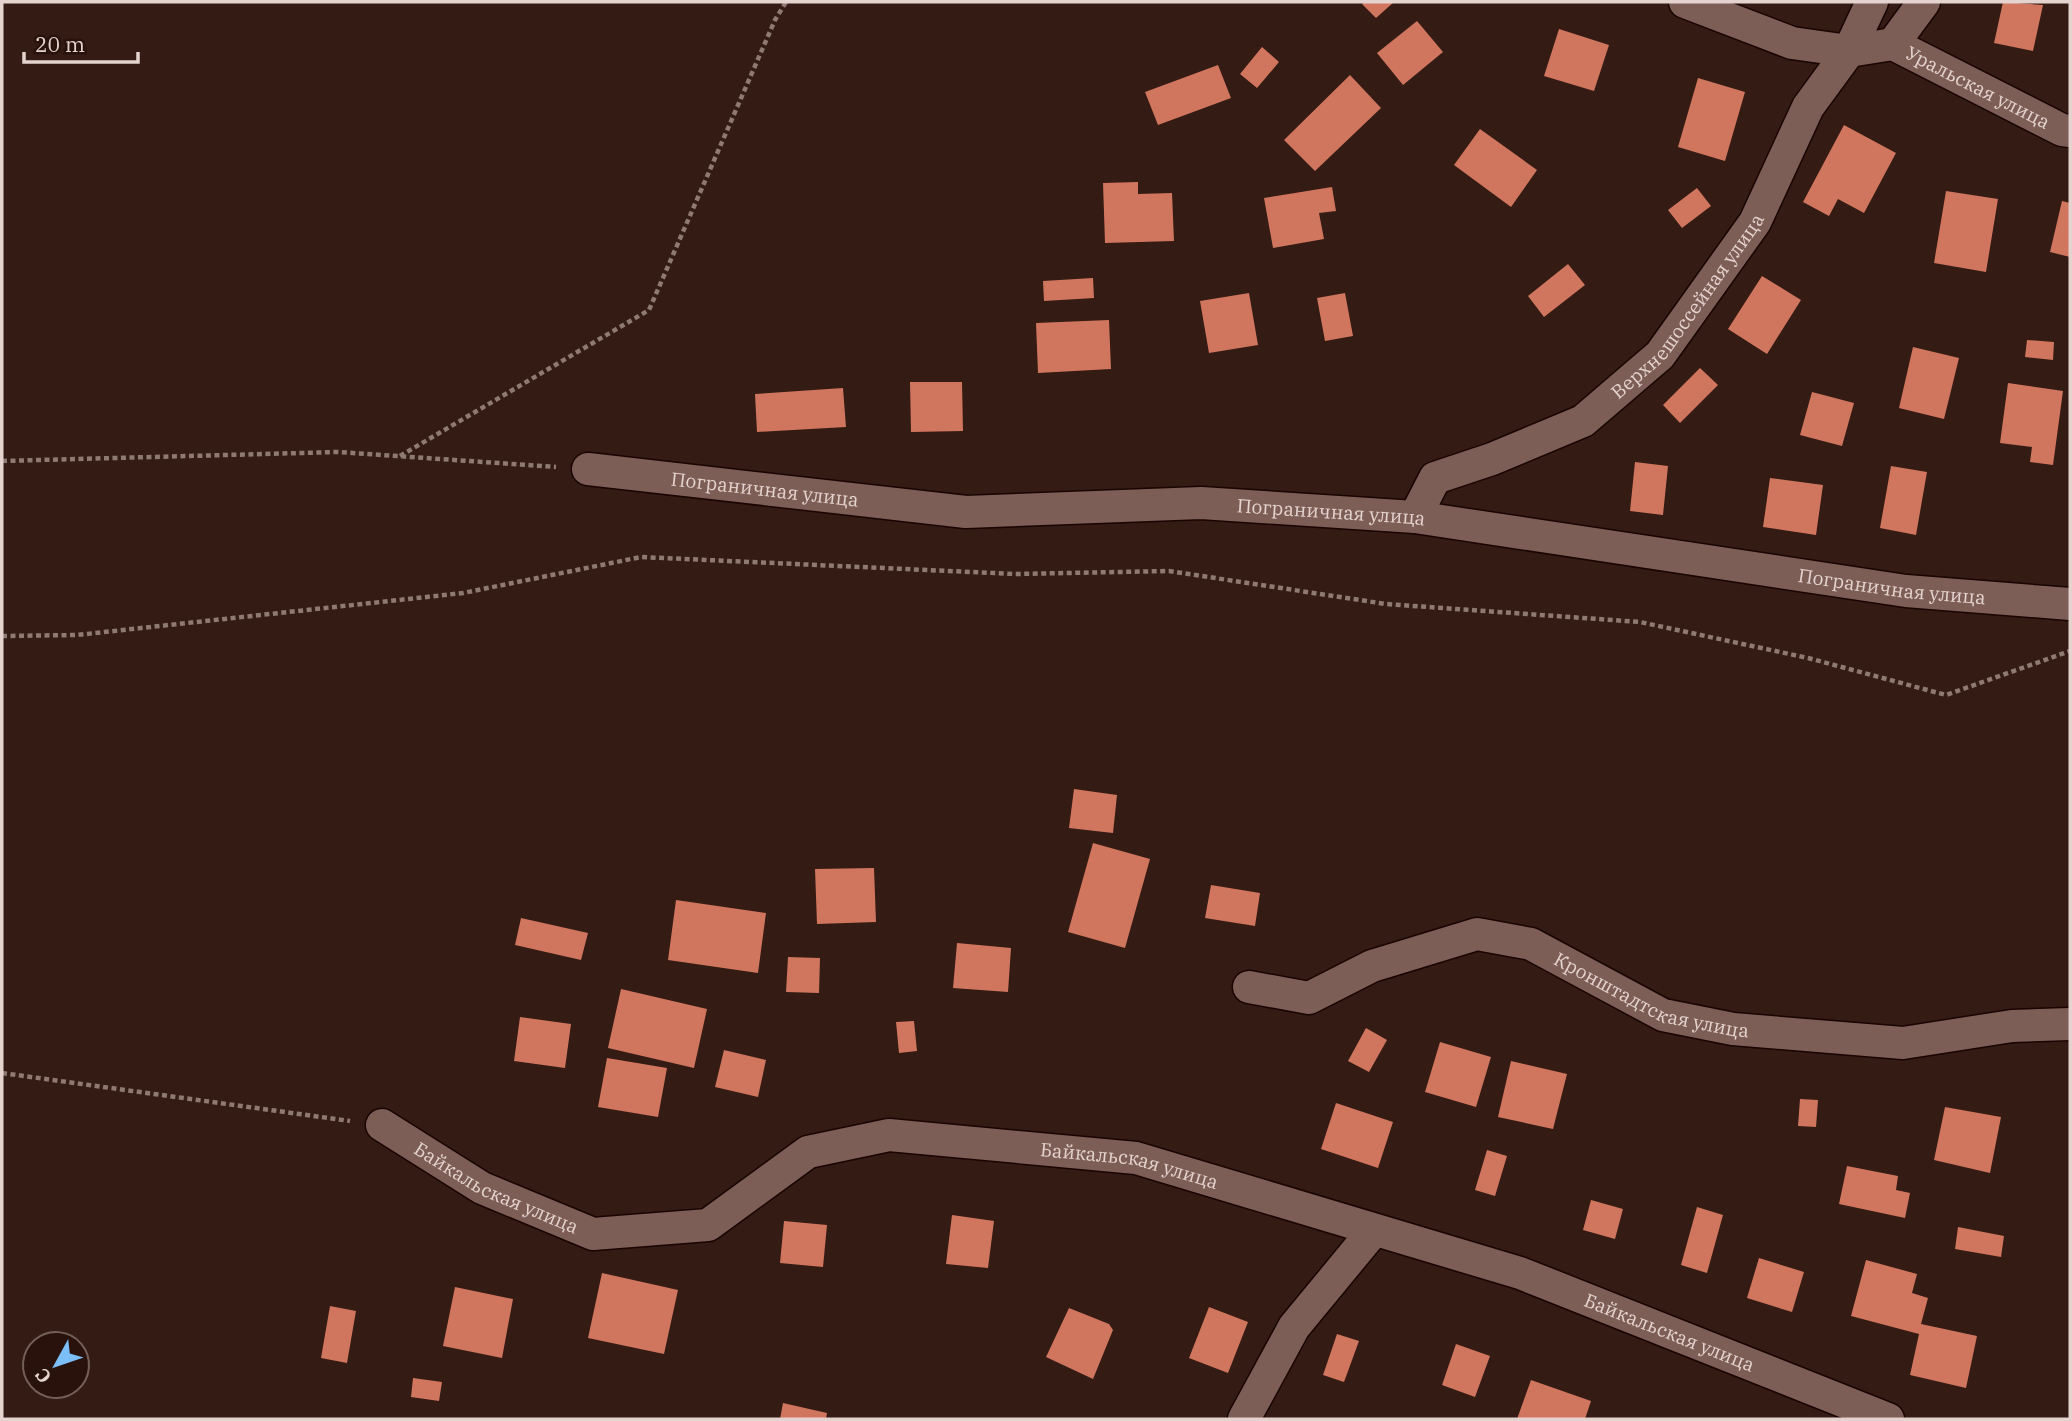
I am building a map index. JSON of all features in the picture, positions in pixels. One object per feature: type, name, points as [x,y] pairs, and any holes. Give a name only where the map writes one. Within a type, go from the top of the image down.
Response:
[{"type":"street","name":"Уральская улица","points":[[1685,2],[1792,43],[1849,51],[1893,44],[2062,130],[2070,131]]},
{"type":"street","name":"Верхнешоссейная улица","points":[[1415,517],[1436,478],[1492,459],[1583,421],[1660,355],[1755,222],[1808,107],[1849,51],[1872,2]]},
{"type":"street","points":[[1893,44],[1924,2]]},
{"type":"street","name":"Пограничная улица","points":[[588,469],[966,512],[1201,503],[1415,517],[1906,591],[2070,604]]},
{"type":"street","name":"Кронштадтская улица","points":[[1249,987],[1309,998],[1372,966],[1477,934],[1531,944],[1662,1015],[1732,1029],[1903,1044],[2012,1026],[2070,1024]]},
{"type":"street","name":"Байкальская улица","points":[[383,1125],[482,1188],[593,1234],[708,1225],[807,1152],[889,1135],[1136,1158],[1520,1273],[1888,1419]]},
{"type":"street","points":[[1244,1419],[1294,1327],[1374,1230]]},
{"type":"path","points":[[400,456],[649,310],[775,20],[786,2]]},
{"type":"path","points":[[2,461],[338,452],[588,469]]},
{"type":"path","points":[[2,636],[77,635],[463,593],[642,557],[1015,574],[1169,571],[1385,604],[1640,622],[1808,658],[1946,695],[2070,651]]},
{"type":"path","points":[[2,1073],[383,1125]]},
{"type":"building","points":[[1394,2],[1376,18],[1362,4]]},
{"type":"building","points":[[2003,2],[2043,5],[2033,51],[1994,43]]},
{"type":"building","points":[[1417,21],[1443,52],[1403,85],[1377,53]]},
{"type":"building","points":[[1559,29],[1609,45],[1594,91],[1544,76]]},
{"type":"building","points":[[1262,47],[1279,62],[1257,88],[1240,74]]},
{"type":"building","points":[[1218,65],[1231,98],[1158,125],[1145,92]]},
{"type":"building","points":[[1350,75],[1381,108],[1315,171],[1284,140]]},
{"type":"building","points":[[1698,78],[1745,92],[1725,161],[1678,147]]},
{"type":"building","points":[[1844,125],[1896,153],[1864,213],[1838,199],[1829,216],[1803,202]]},
{"type":"building","points":[[1480,129],[1537,170],[1511,207],[1454,165]]},
{"type":"building","points":[[1138,182],[1138,194],[1172,193],[1174,241],[1105,243],[1103,183]]},
{"type":"building","points":[[1332,187],[1336,211],[1319,213],[1324,239],[1273,248],[1264,198]]},
{"type":"building","points":[[1697,188],[1711,206],[1682,228],[1668,210]]},
{"type":"building","points":[[1946,191],[1998,199],[1986,272],[1934,263]]},
{"type":"building","points":[[2062,201],[2070,203],[2070,257],[2050,252]]},
{"type":"building","points":[[1568,264],[1585,285],[1544,317],[1528,296]]},
{"type":"building","points":[[1762,276],[1801,300],[1767,354],[1728,329]]},
{"type":"building","points":[[1093,278],[1094,298],[1044,301],[1043,281]]},
{"type":"building","points":[[1249,293],[1258,345],[1209,353],[1200,301]]},
{"type":"building","points":[[1345,293],[1353,336],[1325,341],[1317,298]]},
{"type":"building","points":[[1109,320],[1111,369],[1038,373],[1036,323]]},
{"type":"building","points":[[2027,340],[2054,342],[2053,360],[2025,357]]},
{"type":"building","points":[[1913,347],[1959,358],[1944,419],[1899,408]]},
{"type":"building","points":[[1700,368],[1718,385],[1680,423],[1663,405]]},
{"type":"building","points":[[910,382],[962,382],[963,431],[911,432]]},
{"type":"building","points":[[2008,383],[2063,391],[2053,465],[2030,462],[2032,447],[2000,443]]},
{"type":"building","points":[[843,388],[846,427],[757,432],[755,394]]},
{"type":"building","points":[[1812,392],[1854,403],[1842,446],[1800,435]]},
{"type":"building","points":[[1635,462],[1668,466],[1663,515],[1630,511]]},
{"type":"building","points":[[1891,466],[1927,472],[1916,535],[1880,528]]},
{"type":"building","points":[[1770,478],[1823,485],[1816,535],[1763,527]]},
{"type":"building","points":[[1074,789],[1117,795],[1113,833],[1069,828]]},
{"type":"building","points":[[1093,843],[1150,859],[1125,948],[1068,932]]},
{"type":"building","points":[[874,868],[876,922],[817,924],[815,869]]},
{"type":"building","points":[[1211,885],[1260,893],[1255,926],[1205,918]]},
{"type":"building","points":[[676,900],[766,913],[758,973],[668,960]]},
{"type":"building","points":[[521,918],[588,933],[581,960],[515,945]]},
{"type":"building","points":[[957,943],[1011,948],[1008,992],[953,988]]},
{"type":"building","points":[[788,957],[820,958],[819,993],[786,992]]},
{"type":"building","points":[[621,989],[707,1009],[694,1068],[608,1048]]},
{"type":"building","points":[[520,1017],[571,1024],[565,1068],[514,1061]]},
{"type":"building","points":[[914,1021],[917,1051],[899,1053],[896,1022]]},
{"type":"building","points":[[1366,1028],[1387,1040],[1369,1072],[1348,1061]]},
{"type":"building","points":[[1440,1042],[1491,1057],[1476,1107],[1425,1092]]},
{"type":"building","points":[[724,1050],[766,1060],[758,1097],[715,1087]]},
{"type":"building","points":[[607,1058],[667,1068],[658,1117],[598,1107]]},
{"type":"building","points":[[1511,1061],[1567,1074],[1553,1129],[1498,1117]]},
{"type":"building","points":[[1800,1099],[1818,1100],[1816,1127],[1798,1126]]},
{"type":"building","points":[[1336,1103],[1393,1122],[1378,1168],[1321,1149]]},
{"type":"building","points":[[1945,1107],[2001,1117],[1990,1173],[1934,1160]]},
{"type":"building","points":[[1487,1150],[1507,1156],[1495,1196],[1475,1190]]},
{"type":"building","points":[[1847,1166],[1898,1176],[1896,1190],[1910,1193],[1905,1218],[1839,1204]]},
{"type":"building","points":[[1591,1200],[1623,1209],[1615,1239],[1583,1230]]},
{"type":"building","points":[[1697,1207],[1723,1215],[1707,1273],[1681,1265]]},
{"type":"building","points":[[952,1215],[994,1221],[988,1268],[946,1264]]},
{"type":"building","points":[[784,1221],[827,1225],[823,1267],[780,1263]]},
{"type":"building","points":[[1958,1227],[2004,1236],[2001,1257],[1955,1249]]},
{"type":"building","points":[[1759,1258],[1804,1272],[1792,1312],[1747,1298]]},
{"type":"building","points":[[1866,1260],[1917,1274],[1912,1293],[1928,1298],[1921,1324],[1977,1336],[1966,1388],[1910,1375],[1919,1334],[1851,1316]]},
{"type":"building","points":[[602,1273],[678,1290],[664,1354],[588,1338]]},
{"type":"building","points":[[455,1287],[513,1299],[502,1358],[443,1346]]},
{"type":"building","points":[[330,1306],[356,1311],[347,1363],[321,1358]]},
{"type":"building","points":[[1209,1307],[1248,1322],[1228,1373],[1189,1358]]},
{"type":"building","points":[[1069,1308],[1109,1324],[1113,1330],[1093,1379],[1046,1357]]},
{"type":"building","points":[[1337,1334],[1359,1341],[1344,1382],[1323,1375]]},
{"type":"building","points":[[1456,1344],[1490,1356],[1475,1397],[1442,1385]]},
{"type":"building","points":[[413,1378],[442,1382],[439,1401],[411,1397]]},
{"type":"building","points":[[1531,1380],[1591,1401],[1585,1419],[1517,1419]]},
{"type":"building","points":[[783,1403],[827,1413],[826,1419],[780,1419]]}]
